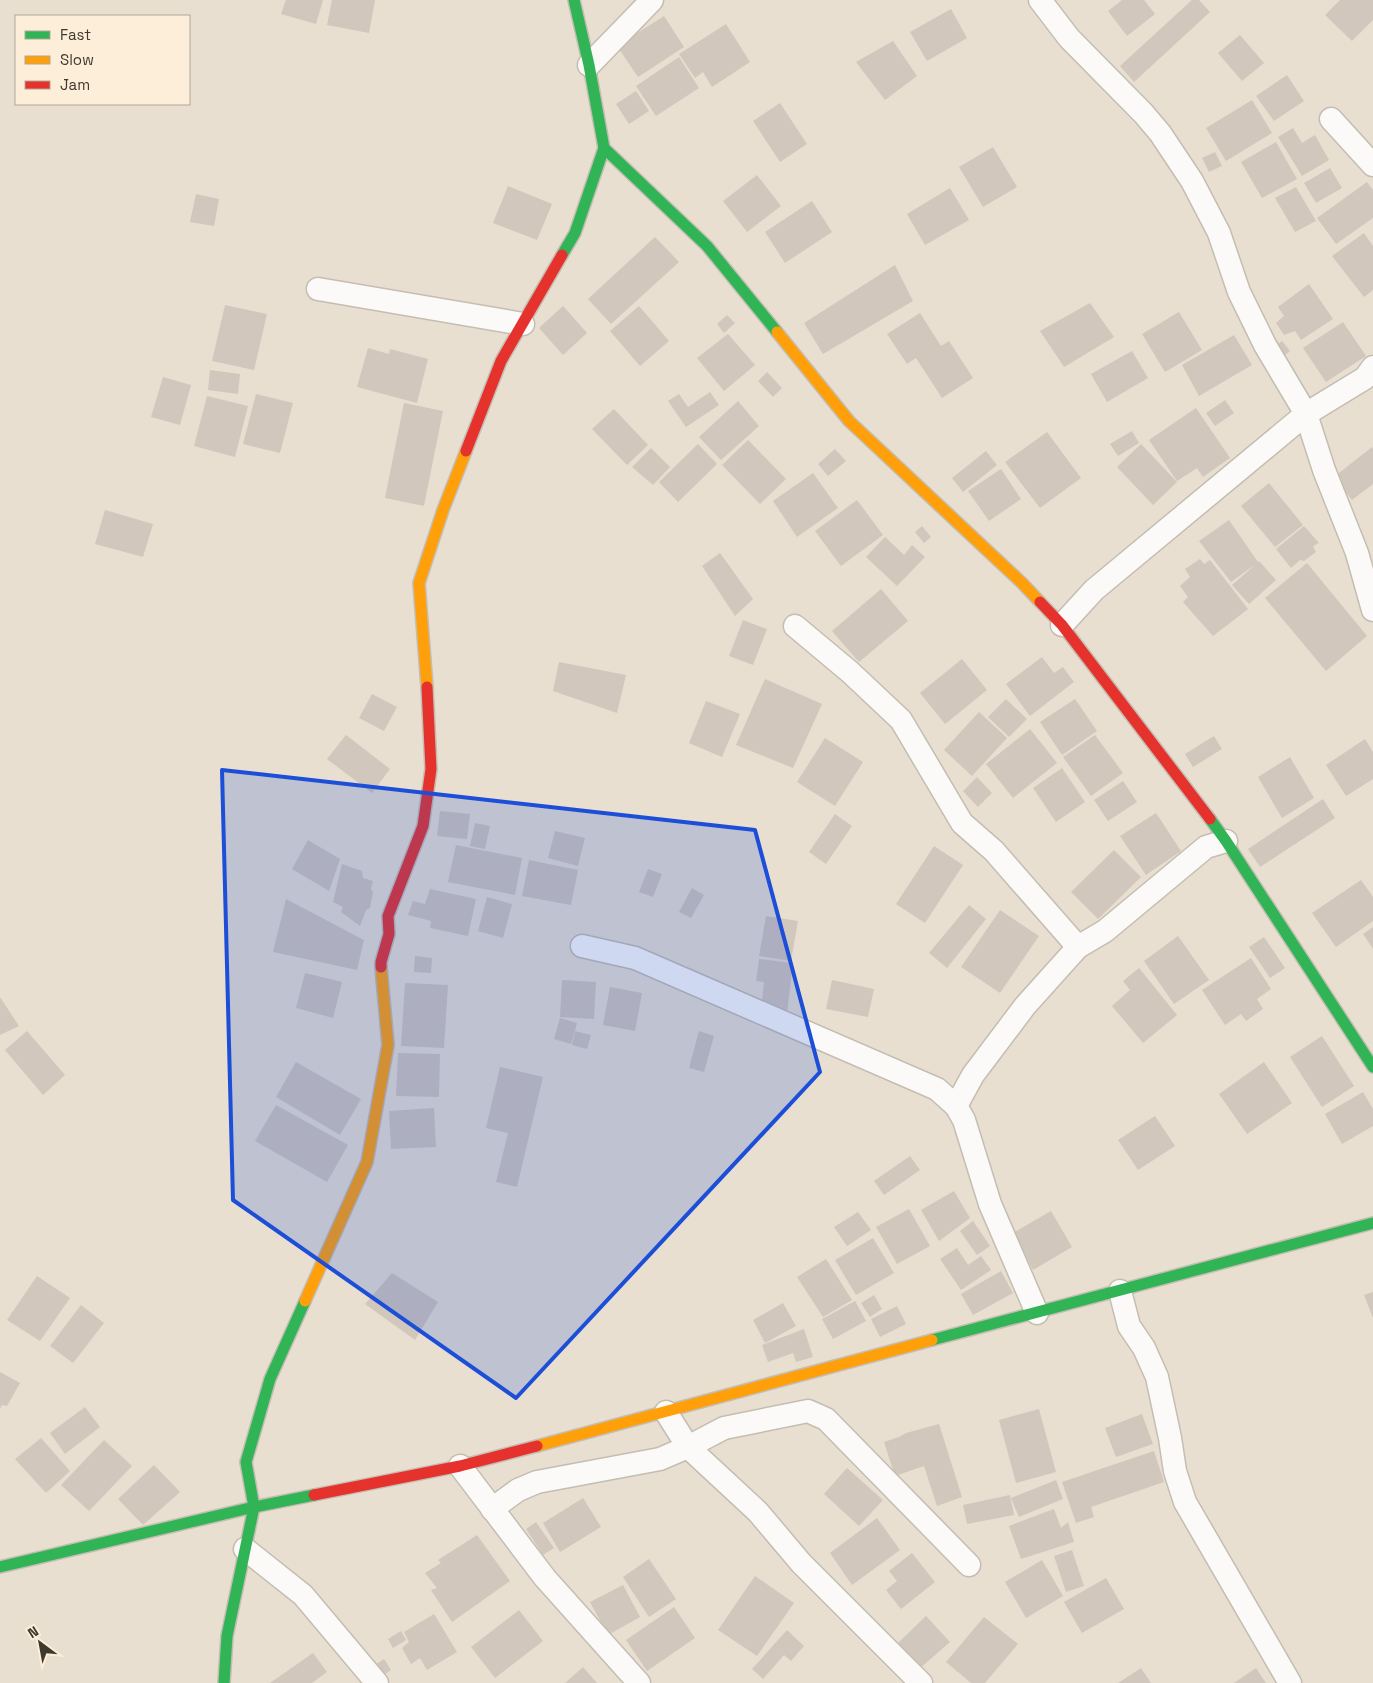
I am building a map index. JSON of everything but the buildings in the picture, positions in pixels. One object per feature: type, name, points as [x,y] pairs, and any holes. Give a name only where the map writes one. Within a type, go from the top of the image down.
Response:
[{"type":"street","points":[[224,1683],[227,1636],[254,1507],[246,1462],[270,1379],[366,1162],[388,1044],[381,962],[389,934],[388,916],[423,826],[431,769],[419,583],[443,510],[501,361],[576,233],[604,148],[589,65],[574,0]]},
{"type":"street","points":[[589,65],[652,0]]},
{"type":"street","points":[[1040,0],[1069,38],[1160,133],[1192,181],[1219,233],[1239,292],[1265,345],[1306,414],[1324,470],[1357,553],[1373,610]]},
{"type":"street","points":[[1331,119],[1373,165]]},
{"type":"street","points":[[604,148],[707,246],[849,421],[1022,583],[1062,625],[1226,841],[1373,1067]]},
{"type":"street","points":[[318,288],[523,324]]},
{"type":"street","points":[[1062,625],[1094,590],[1306,414],[1365,378],[1373,367]]},
{"type":"street","points":[[795,626],[850,672],[901,720],[962,823],[994,851],[1078,947]]},
{"type":"street","points":[[956,1106],[973,1075],[1019,1014],[1078,947],[1105,931],[1206,847],[1226,841]]},
{"type":"street","points":[[582,946],[644,961],[937,1089],[956,1106],[964,1120],[990,1204],[1037,1313]]},
{"type":"street","points":[[0,1567],[254,1507],[460,1466],[1373,1223]]},
{"type":"street","points":[[1120,1291],[1129,1326],[1144,1348],[1157,1377],[1175,1471],[1185,1502],[1290,1683]]},
{"type":"street","points":[[492,1508],[518,1490],[536,1482],[660,1459],[724,1428],[808,1411],[826,1419],[969,1565]]},
{"type":"street","points":[[666,1412],[688,1447],[758,1512],[801,1563],[920,1683]]},
{"type":"street","points":[[460,1466],[545,1578],[639,1683]]},
{"type":"street","points":[[245,1549],[304,1595],[378,1683]]},
{"type":"highlighted area","points":[[222,770],[755,830],[820,1072],[516,1398],[233,1200]]},
{"type":"traffic: fast","points":[[574,0],[589,65],[604,148],[707,246],[777,332]]},
{"type":"traffic: fast","points":[[562,255],[575,233],[604,148]]},
{"type":"traffic: fast","points":[[1210,819],[1373,1067]]},
{"type":"traffic: fast","points":[[932,1340],[1373,1223]]},
{"type":"traffic: fast","points":[[224,1683],[227,1636],[254,1507],[246,1462],[270,1379],[305,1301]]},
{"type":"traffic: fast","points":[[0,1567],[254,1507],[314,1495]]},
{"type":"traffic: slow","points":[[777,332],[849,421],[1040,602]]},
{"type":"traffic: slow","points":[[427,687],[419,583],[443,510],[466,451]]},
{"type":"traffic: slow","points":[[305,1301],[367,1162],[388,1045],[381,967]]},
{"type":"traffic: slow","points":[[537,1446],[932,1340]]},
{"type":"traffic: jam","points":[[466,451],[501,361],[562,255]]},
{"type":"traffic: jam","points":[[1040,602],[1062,625],[1210,819]]},
{"type":"traffic: jam","points":[[381,967],[389,934],[388,916],[423,826],[431,769],[427,687]]},
{"type":"traffic: jam","points":[[314,1495],[460,1466],[537,1446]]}]
